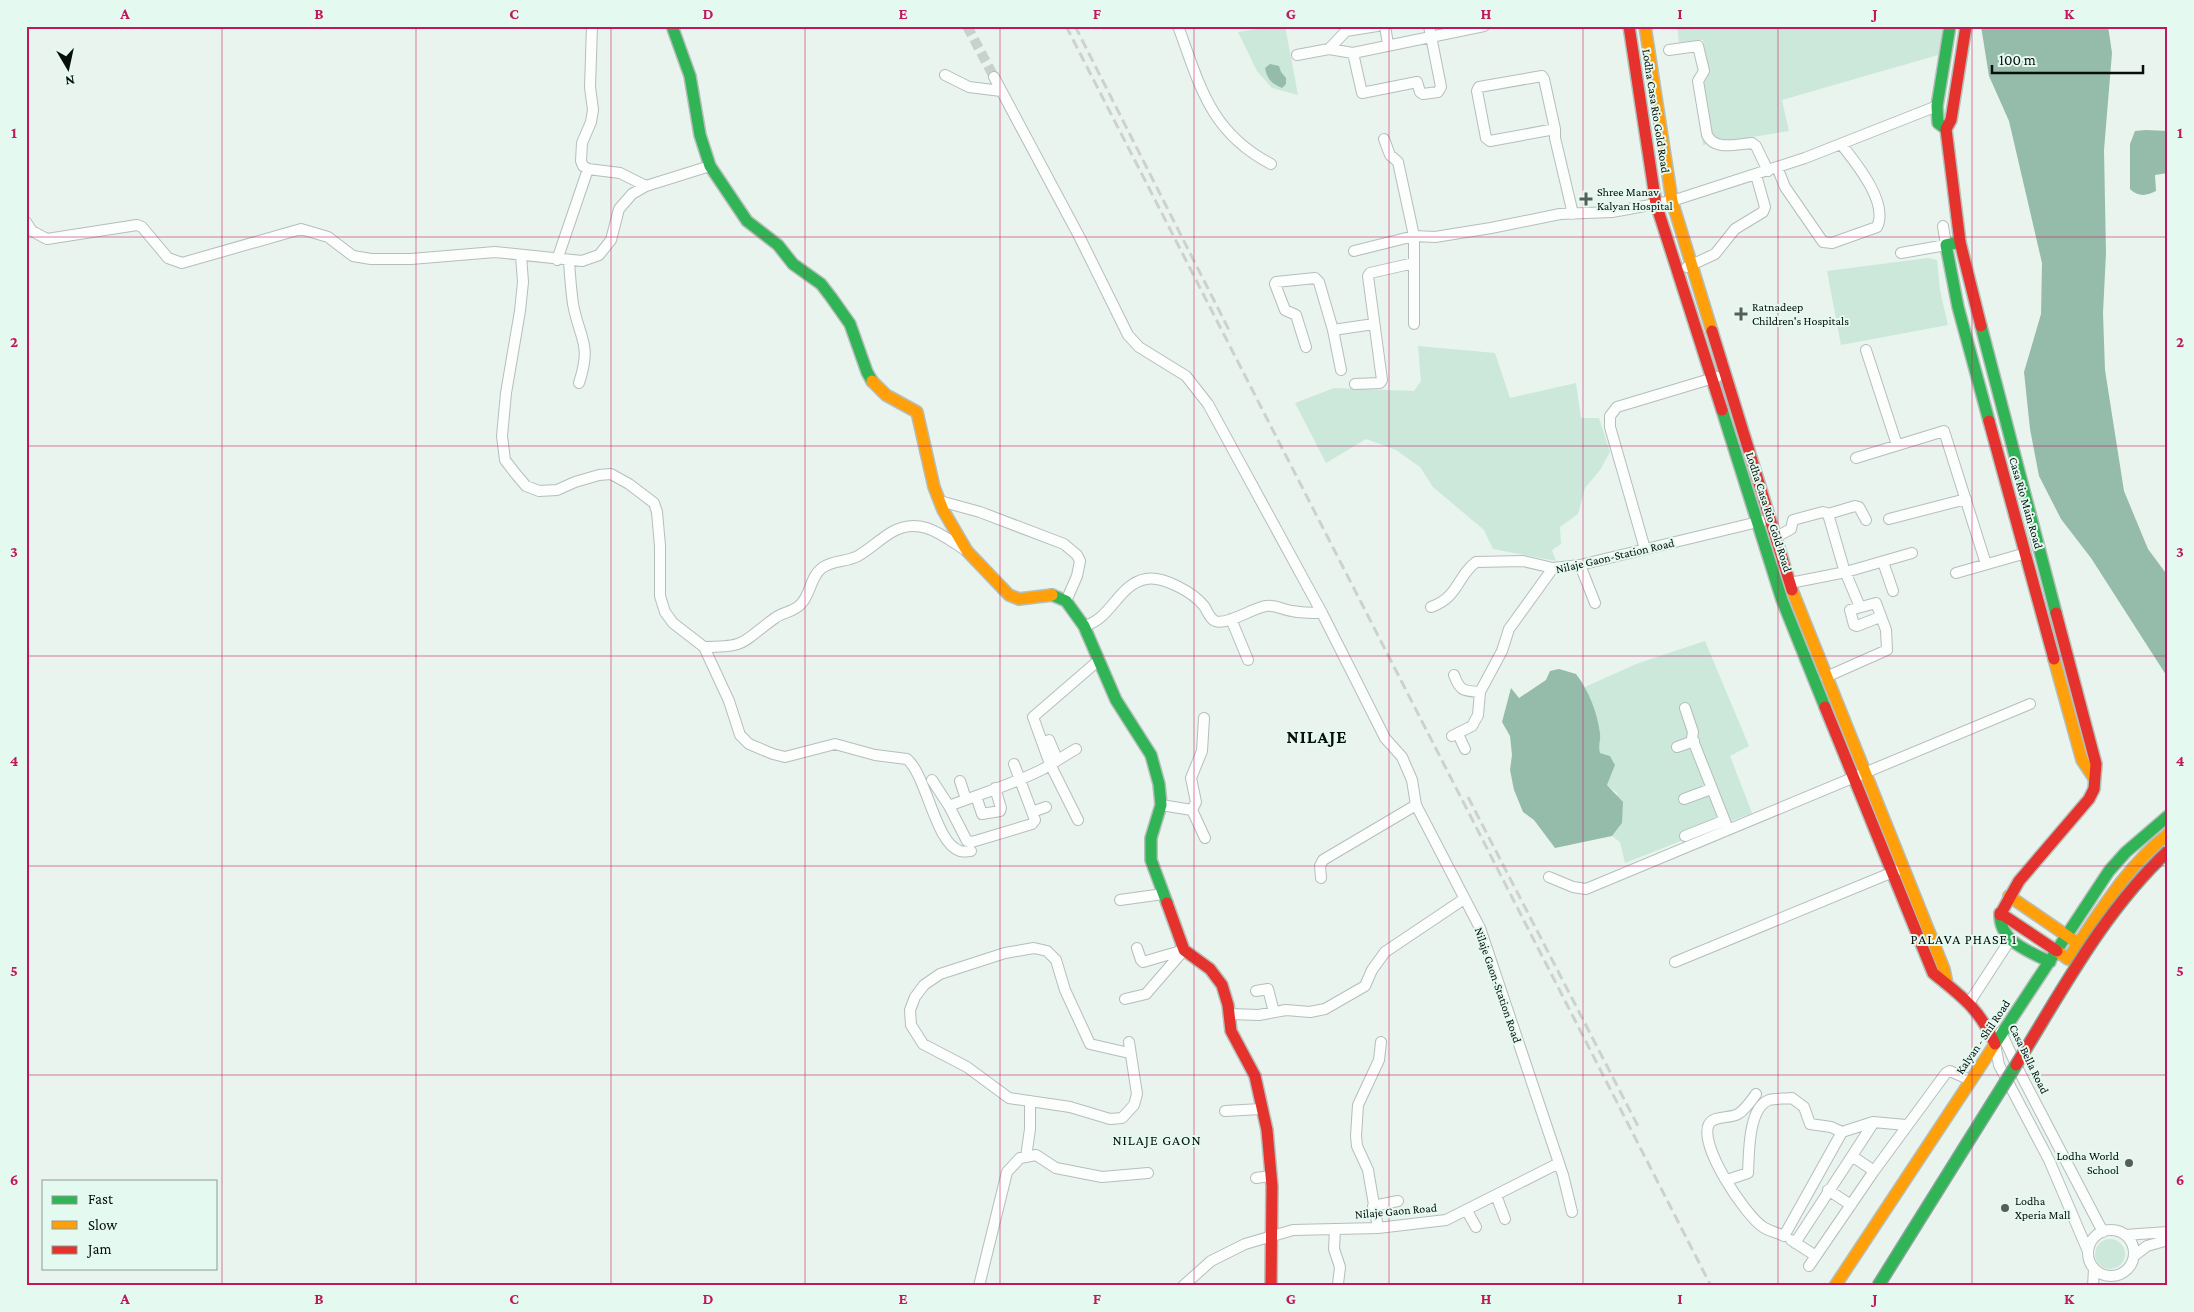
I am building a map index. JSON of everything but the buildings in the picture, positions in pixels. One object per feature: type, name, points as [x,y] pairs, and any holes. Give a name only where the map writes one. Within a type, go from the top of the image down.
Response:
[{"type":"street","points":[[592,26],[590,87],[593,110],[591,122],[580,152],[583,166],[588,169],[620,173],[646,186]]},
{"type":"street","points":[[672,26],[690,76],[700,135],[710,166],[747,221],[778,245],[793,264],[821,284],[831,297],[852,329],[867,372],[875,385],[886,395],[917,412],[934,487],[967,551],[1009,595],[1019,599],[1052,594],[1066,601],[1084,626],[1116,700],[1151,755],[1159,784],[1161,805],[1150,847],[1150,860],[1184,950],[1210,969],[1222,985],[1230,1014],[1231,1031],[1255,1076],[1267,1130],[1273,1236],[1271,1286]]},
{"type":"street","points":[[1178,26],[1210,109],[1228,132],[1248,152],[1271,164]]},
{"type":"street","points":[[1329,49],[1346,31],[1377,26]]},
{"type":"street","points":[[1385,26],[1388,44]]},
{"type":"street","points":[[1297,55],[1329,49],[1353,53],[1431,31],[1484,26]]},
{"type":"street","name":"Lodha Casa Rio Gold Road","points":[[1629,26],[1656,204],[1757,522],[1782,600],[1854,778],[1898,870]]},
{"type":"street","name":"Lodha Casa Rio Gold Road","points":[[1645,26],[1672,201],[1790,583],[1866,774],[1933,973],[1969,1004],[1985,1022]]},
{"type":"street","name":"Casa Rio Main Road","points":[[1946,129],[1938,123],[1937,106],[1950,26]]},
{"type":"street","name":"Casa Rio Main Road","points":[[1966,26],[1951,120],[1946,129],[1960,242],[2095,756],[2094,789],[2089,799],[2022,876],[2000,914]]},
{"type":"street","points":[[1353,53],[1360,91],[1362,93],[1417,82],[1420,92],[1423,94],[1438,92],[1441,87],[1431,31]]},
{"type":"street","points":[[1668,50],[1698,46],[1701,51],[1704,71],[1698,81],[1707,135],[1711,142],[1717,145],[1752,143],[1756,146],[1822,242],[1832,242],[1878,227],[1881,220],[1881,210],[1866,176],[1841,144]]},
{"type":"street","points":[[945,75],[969,87],[1002,91]]},
{"type":"street","points":[[1555,129],[1490,141],[1486,138],[1477,91],[1479,87],[1542,76],[1555,129],[1555,138],[1573,214]]},
{"type":"street","name":"Nilaje Gaon-Station Road","points":[[994,77],[1059,199],[1128,336],[1139,347],[1186,376],[1208,404],[1322,613],[1385,738],[1402,757],[1412,780],[1416,805],[1480,928],[1559,1163],[1572,1212]]},
{"type":"street","points":[[1354,252],[1414,236],[1435,237],[1560,214],[1612,212],[1672,201],[1756,175],[1937,106]]},
{"type":"street","points":[[1384,139],[1390,155],[1398,162],[1414,236],[1414,324]]},
{"type":"street","points":[[26,222],[32,231],[47,239],[137,225],[142,227],[168,258],[182,263],[301,229],[328,237],[353,256],[371,259],[411,259],[495,252],[582,262],[598,255],[611,240],[619,209],[632,194],[646,186],[710,166]]},
{"type":"street","points":[[557,260],[588,169]]},
{"type":"street","points":[[1677,270],[1691,266],[1715,254],[1735,229],[1762,212],[1765,207],[1756,175]]},
{"type":"street","points":[[1943,226],[1946,244]]},
{"type":"street","points":[[1901,253],[1960,242]]},
{"type":"street","name":"Casa Rio Main Road","points":[[1946,244],[1958,307],[2026,553],[2043,622],[2082,760],[2094,778]]},
{"type":"street","points":[[521,256],[520,311],[506,393],[502,436],[505,460],[526,486],[539,490],[557,490],[599,475],[611,474],[646,495],[654,503],[657,512],[660,546],[660,596],[665,612],[673,623],[704,647],[729,701],[740,735],[749,744],[785,757],[836,744],[875,755],[907,759],[915,770],[943,833],[952,846],[960,851],[971,851]]},
{"type":"street","points":[[569,261],[574,306],[586,344],[585,361],[579,383]]},
{"type":"street","points":[[1355,384],[1380,383],[1382,380],[1368,276],[1370,273],[1414,263]]},
{"type":"street","points":[[1306,347],[1296,315],[1285,310],[1275,284],[1276,282],[1315,278],[1319,282],[1333,330],[1341,370]]},
{"type":"street","points":[[1333,330],[1374,324]]},
{"type":"street","points":[[1866,350],[1898,445]]},
{"type":"street","points":[[1977,376],[1993,372]]},
{"type":"street","points":[[1645,549],[1610,427],[1610,416],[1617,407],[1725,375]]},
{"type":"street","points":[[1856,458],[1944,431],[1986,564]]},
{"type":"street","points":[[1889,519],[1966,499]]},
{"type":"street","points":[[940,501],[980,512],[1064,544],[1078,555],[1080,561],[1077,576],[1066,601]]},
{"type":"street","points":[[1776,537],[1791,529],[1793,520],[1823,512],[1828,514],[1859,507],[1866,520]]},
{"type":"street","points":[[1828,514],[1846,572],[1860,607]]},
{"type":"street","name":"Nilaje Gaon-Station Road","points":[[1465,749],[1455,735],[1472,726],[1478,714],[1480,692],[1518,614],[1553,568],[1580,565],[1770,519]]},
{"type":"street","points":[[704,647],[726,647],[744,643],[776,617],[792,611],[802,604],[815,575],[822,567],[858,556],[893,531],[903,527],[923,525],[967,551]]},
{"type":"street","points":[[1956,573],[2026,553]]},
{"type":"street","points":[[1790,583],[1846,572],[1912,554]]},
{"type":"street","points":[[1431,607],[1443,603],[1457,589],[1471,566],[1476,562],[1523,561],[1553,568]]},
{"type":"street","points":[[1883,562],[1893,591]]},
{"type":"street","points":[[1580,565],[1595,603]]},
{"type":"street","points":[[1084,626],[1099,621],[1126,589],[1146,579],[1157,579],[1178,588],[1203,605],[1212,619],[1217,622],[1270,605],[1291,611],[1322,613]]},
{"type":"street","points":[[1826,677],[1887,650],[1886,630],[1876,603],[1850,610],[1854,625],[1880,617]]},
{"type":"street","points":[[1231,619],[1248,660]]},
{"type":"street","points":[[1078,820],[1033,716],[1099,660]]},
{"type":"street","points":[[1454,675],[1462,690],[1480,692]]},
{"type":"street","points":[[1549,877],[1573,887],[1586,889],[1726,825],[1866,774],[2030,704]]},
{"type":"street","points":[[1684,708],[1693,732],[1694,742],[1726,825]]},
{"type":"street","points":[[1192,810],[1196,802],[1192,778],[1202,751],[1204,718]]},
{"type":"street","points":[[1049,740],[1054,761]]},
{"type":"street","points":[[1677,747],[1694,742]]},
{"type":"street","points":[[949,806],[1020,778],[1076,749]]},
{"type":"street","points":[[932,780],[949,806],[967,841],[972,842],[1032,824],[1035,820],[1014,764]]},
{"type":"street","points":[[960,780],[982,814],[1000,811],[1001,808],[995,788]]},
{"type":"street","points":[[1684,799],[1711,789]]},
{"type":"street","points":[[1161,805],[1192,810]]},
{"type":"street","points":[[1321,878],[1320,866],[1323,860],[1416,805]]},
{"type":"street","points":[[1032,812],[1046,807]]},
{"type":"street","points":[[1192,810],[1205,838]]},
{"type":"street","name":"Kalyan - Shil Road","points":[[1835,1286],[1891,1204],[2001,1032],[2012,1020],[2109,871],[2126,852],[2168,816]]},
{"type":"street","points":[[1685,836],[1726,825]]},
{"type":"street","points":[[2000,914],[2068,959],[2120,880],[2136,862],[2168,834]]},
{"type":"street","points":[[1878,1286],[2120,903],[2149,867],[2168,851]]},
{"type":"street","points":[[1675,962],[1898,870]]},
{"type":"street","points":[[1120,900],[1163,894]]},
{"type":"street","points":[[2009,896],[2079,945]]},
{"type":"street","points":[[1230,1014],[1259,1015],[1274,1012],[1318,1011],[1365,986],[1372,970],[1385,952],[1464,899]]},
{"type":"street","points":[[2000,914],[2000,925],[2010,940],[2050,962]]},
{"type":"street","points":[[1969,1004],[2010,940]]},
{"type":"street","points":[[1129,1042],[1129,1053],[1137,1094],[1134,1106],[1122,1118],[1110,1119],[1070,1107],[1009,1098],[967,1067],[923,1044],[911,1025],[910,1010],[915,997],[924,985],[940,974],[1005,953],[1034,948],[1047,951],[1056,960],[1065,990],[1078,1016],[1086,1040],[1090,1044],[1129,1053]]},
{"type":"street","points":[[1137,948],[1143,962],[1184,950]]},
{"type":"street","points":[[1124,999],[1146,994],[1184,950]]},
{"type":"street","points":[[1256,991],[1268,989],[1274,1012]]},
{"type":"street","name":"Casa Bella Road","points":[[1985,1022],[1995,1023],[2001,1032],[2020,1073],[2103,1232]]},
{"type":"street","name":"Casa Bella Road","points":[[1985,1022],[1995,1044],[1999,1065],[2049,1160],[2088,1249],[2089,1263],[2094,1269],[2094,1286]]},
{"type":"street","points":[[1378,1228],[1368,1170],[1357,1146],[1356,1136],[1358,1105],[1379,1060],[1381,1042]]},
{"type":"street","points":[[1809,1266],[1906,1125],[1946,1073],[1950,1071],[1970,1080]]},
{"type":"street","points":[[1756,1094],[1738,1114],[1716,1118],[1710,1122],[1708,1127],[1711,1151],[1742,1206],[1763,1227],[1784,1236],[1816,1256]]},
{"type":"street","points":[[1727,1180],[1748,1173],[1749,1131],[1763,1104],[1770,1100],[1792,1098],[1804,1107],[1810,1124],[1831,1127],[1842,1132],[1874,1122],[1906,1125]]},
{"type":"street","points":[[1026,1157],[1030,1129],[1030,1101]]},
{"type":"street","points":[[1225,1111],[1261,1109]]},
{"type":"street","points":[[1795,1243],[1874,1122]]},
{"type":"street","points":[[1784,1236],[1842,1132]]},
{"type":"street","points":[[979,1286],[1007,1172],[1020,1158],[1036,1155],[1056,1168],[1102,1177],[1148,1173]]},
{"type":"street","points":[[1852,1156],[1874,1171]]},
{"type":"street","name":"Nilaje Gaon Road","points":[[1183,1286],[1211,1261],[1245,1244],[1293,1230],[1378,1228],[1446,1220],[1559,1163]]},
{"type":"street","points":[[1256,1178],[1270,1176]]},
{"type":"street","points":[[1828,1190],[1851,1204]]},
{"type":"street","points":[[1496,1195],[1506,1219]]},
{"type":"street","points":[[1373,1206],[1398,1201]]},
{"type":"street","points":[[1467,1211],[1476,1227]]},
{"type":"street","points":[[1335,1229],[1334,1249],[1340,1267],[1338,1284]]},
{"type":"street","points":[[2088,1249],[2091,1241],[2103,1232],[2118,1232],[2125,1235],[2168,1232]]},
{"type":"street","points":[[2125,1235],[2133,1248],[2134,1256]]},
{"type":"street","points":[[2094,1269],[2115,1281],[2128,1269],[2134,1256],[2147,1246],[2168,1240]]},
{"type":"shaded area","points":[[1285,26],[1298,95],[1272,88],[1257,71],[1238,32]]},
{"type":"shaded area","points":[[1677,26],[1945,26],[1938,55],[1782,100],[1789,131],[1703,145],[1693,76],[1709,74],[1703,40],[1679,42]]},
{"type":"shaded area","points":[[1981,26],[2108,26],[2112,53],[2104,150],[2106,253],[2103,313],[2105,370],[2124,491],[2148,549],[2168,576],[2168,678],[2091,558],[2061,519],[2039,476],[2030,429],[2024,372],[2041,314],[2042,263],[2009,121],[1989,76]]},
{"type":"shaded area","points":[[1270,64],[1279,66],[1286,78],[1286,84],[1282,88],[1275,85],[1267,75],[1265,68]]},
{"type":"shaded area","points":[[2135,131],[2168,131],[2168,173],[2155,175],[2156,191],[2143,195],[2130,189],[2130,144]]},
{"type":"shaded area","points":[[1928,258],[1937,260],[1940,290],[1948,325],[1841,345],[1827,271]]},
{"type":"shaded area","points":[[1418,346],[1495,353],[1510,398],[1576,383],[1581,418],[1599,418],[1610,452],[1600,470],[1585,488],[1578,514],[1560,527],[1561,544],[1552,550],[1556,561],[1493,549],[1484,530],[1433,487],[1420,467],[1396,450],[1366,439],[1326,463],[1295,403],[1334,388],[1414,391],[1421,381]]},
{"type":"shaded area","points":[[1705,641],[1749,746],[1730,756],[1752,813],[1625,863],[1620,842],[1612,836],[1622,823],[1617,793],[1607,785],[1615,765],[1610,756],[1600,753],[1598,721],[1585,687],[1636,664]]},
{"type":"shaded area","points":[[1559,669],[1576,674],[1589,695],[1599,725],[1600,753],[1610,756],[1615,765],[1607,785],[1623,802],[1622,823],[1612,836],[1555,848],[1534,820],[1523,812],[1514,790],[1510,770],[1512,755],[1510,736],[1502,722],[1511,688],[1519,698],[1546,680],[1550,671]]},
{"type":"shaded area","points":[[2110,1239],[2120,1244],[2125,1254],[2120,1264],[2110,1269],[2100,1264],[2095,1254],[2100,1244]]},
{"type":"tunnel","points":[[967,26],[994,77]]},
{"type":"railway","points":[[1066,26],[1711,1286]]},
{"type":"railway","points":[[1075,26],[1231,334]]},
{"type":"railway","points":[[1468,797],[1639,1128]]},
{"type":"traffic: fast","points":[[672,26],[690,76],[700,135],[710,166],[747,221],[778,245],[793,264],[821,284],[831,297],[850,324],[872,381]]},
{"type":"traffic: fast","points":[[1946,129],[1938,123],[1937,106],[1950,26]]},
{"type":"traffic: fast","points":[[1960,242],[1946,245],[1958,307],[1989,421]]},
{"type":"traffic: fast","points":[[1981,326],[2056,613]]},
{"type":"traffic: fast","points":[[1722,410],[1782,600],[1825,707]]},
{"type":"traffic: fast","points":[[1052,595],[1066,601],[1084,626],[1116,700],[1151,755],[1159,784],[1161,805],[1151,838],[1151,860],[1167,903]]},
{"type":"traffic: fast","points":[[1995,1044],[2109,871],[2126,852],[2168,816]]},
{"type":"traffic: fast","points":[[2000,915],[2001,924],[2010,939],[2050,962]]},
{"type":"traffic: fast","points":[[1878,1286],[2016,1065]]},
{"type":"traffic: slow","points":[[1645,26],[1672,201],[1712,331]]},
{"type":"traffic: slow","points":[[872,381],[886,395],[917,412],[934,487],[943,510],[967,551],[1009,595],[1019,599],[1052,595]]},
{"type":"traffic: slow","points":[[1792,590],[1944,969],[1947,984]]},
{"type":"traffic: slow","points":[[2054,659],[2082,760],[2094,778]]},
{"type":"traffic: slow","points":[[2057,951],[2068,959],[2114,892],[2139,862],[2168,834]]},
{"type":"traffic: slow","points":[[2009,896],[2076,942]]},
{"type":"traffic: slow","points":[[1835,1286],[1995,1044]]},
{"type":"traffic: jam","points":[[1629,26],[1656,204],[1722,410]]},
{"type":"traffic: jam","points":[[1966,26],[1951,120],[1946,129],[1960,242],[1981,326]]},
{"type":"traffic: jam","points":[[1712,331],[1792,590]]},
{"type":"traffic: jam","points":[[1989,421],[2054,659]]},
{"type":"traffic: jam","points":[[2000,915],[2019,881],[2089,799],[2094,789],[2096,764],[2056,613]]},
{"type":"traffic: jam","points":[[1825,707],[1933,973],[1976,1012],[1995,1044]]},
{"type":"traffic: jam","points":[[2016,1065],[2103,926],[2123,900],[2168,851]]},
{"type":"traffic: jam","points":[[1167,903],[1184,950],[1210,969],[1222,985],[1228,1005],[1231,1031],[1255,1076],[1267,1130],[1272,1186],[1271,1286]]},
{"type":"traffic: jam","points":[[2000,913],[2057,951]]},
{"type":"place","name":"Shree Manav Kalyan Hospital","points":[[1586,199]]},
{"type":"place","name":"Ratnadeep Children's Hospitals","points":[[1741,314]]},
{"type":"place","name":"Lodha World School","points":[[2129,1163]]},
{"type":"place","name":"Lodha Xperia Mall","points":[[2005,1208]]},
{"type":"district","name":"NILAJE","points":[[1317,737]]},
{"type":"district","name":"PALAVA PHASE 1","points":[[1964,939]]},
{"type":"district","name":"NILAJE GAON","points":[[1157,1140]]}]
